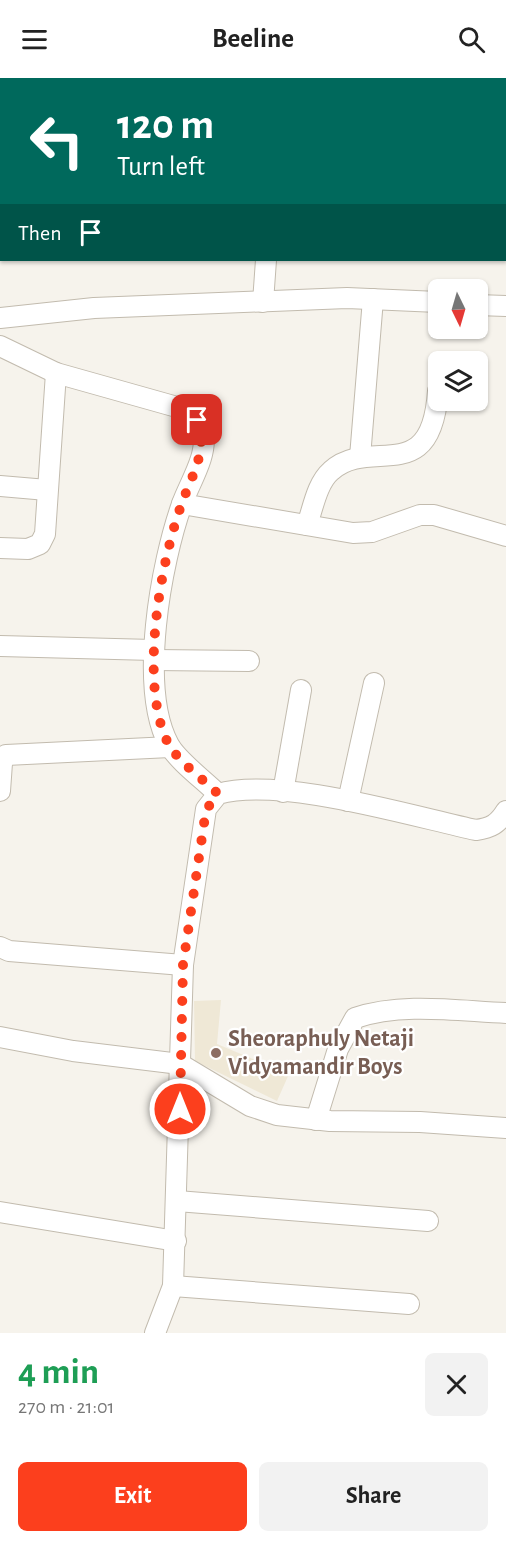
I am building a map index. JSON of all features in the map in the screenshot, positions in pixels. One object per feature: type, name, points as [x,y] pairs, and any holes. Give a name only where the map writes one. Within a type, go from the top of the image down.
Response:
[{"type":"street","points":[[263,302],[266,261]]},
{"type":"street","points":[[360,458],[373,299]]},
{"type":"street","points":[[0,318],[94,308],[373,299],[428,302]]},
{"type":"street","points":[[488,305],[506,306]]},
{"type":"street","points":[[0,346],[56,373],[184,409],[197,420],[203,435],[201,453],[182,504],[164,569],[153,655],[160,723],[170,747],[218,794]]},
{"type":"street","points":[[0,548],[28,549],[40,544],[45,534],[46,490],[56,373]]},
{"type":"street","points":[[307,525],[326,476],[346,462],[360,458],[402,455],[413,450],[429,428],[433,411]]},
{"type":"street","points":[[0,486],[46,490]]},
{"type":"street","points":[[182,504],[353,533],[372,532],[420,516],[434,515],[506,536]]},
{"type":"street","points":[[0,646],[249,661]]},
{"type":"street","points":[[348,801],[374,683]]},
{"type":"street","points":[[283,792],[301,690]]},
{"type":"street","points":[[0,789],[2,764],[6,755],[170,747]]},
{"type":"street","points":[[155,1333],[174,1286],[183,965],[206,810],[218,794],[251,788],[348,801],[476,830],[490,829],[499,822],[506,811]]},
{"type":"street","points":[[0,947],[9,951],[183,965]]},
{"type":"street","points":[[316,1120],[338,1049],[356,1018],[368,1014],[417,1009],[506,1013]]},
{"type":"street","points":[[0,1037],[73,1051],[180,1064],[250,1106],[277,1115],[316,1120],[420,1122],[506,1128]]},
{"type":"street","points":[[177,1201],[428,1221]]},
{"type":"street","points":[[0,1212],[176,1241]]},
{"type":"street","points":[[174,1286],[410,1304]]},
{"type":"shaded area","name":"Sheoraphuly Netaji Vidyamandir Boys","points":[[221,1000],[217,1044],[289,1074],[277,1101],[195,1061],[194,1001]]},
{"type":"place","name":"Sheoraphuly Netaji Vidyamandir Boys","points":[[216,1053]]},
{"type":"route","points":[[180,1109],[181,995],[188,923],[206,810],[218,794],[170,747],[160,723],[153,650],[158,606],[171,538],[201,453],[203,435],[197,420]]}]
